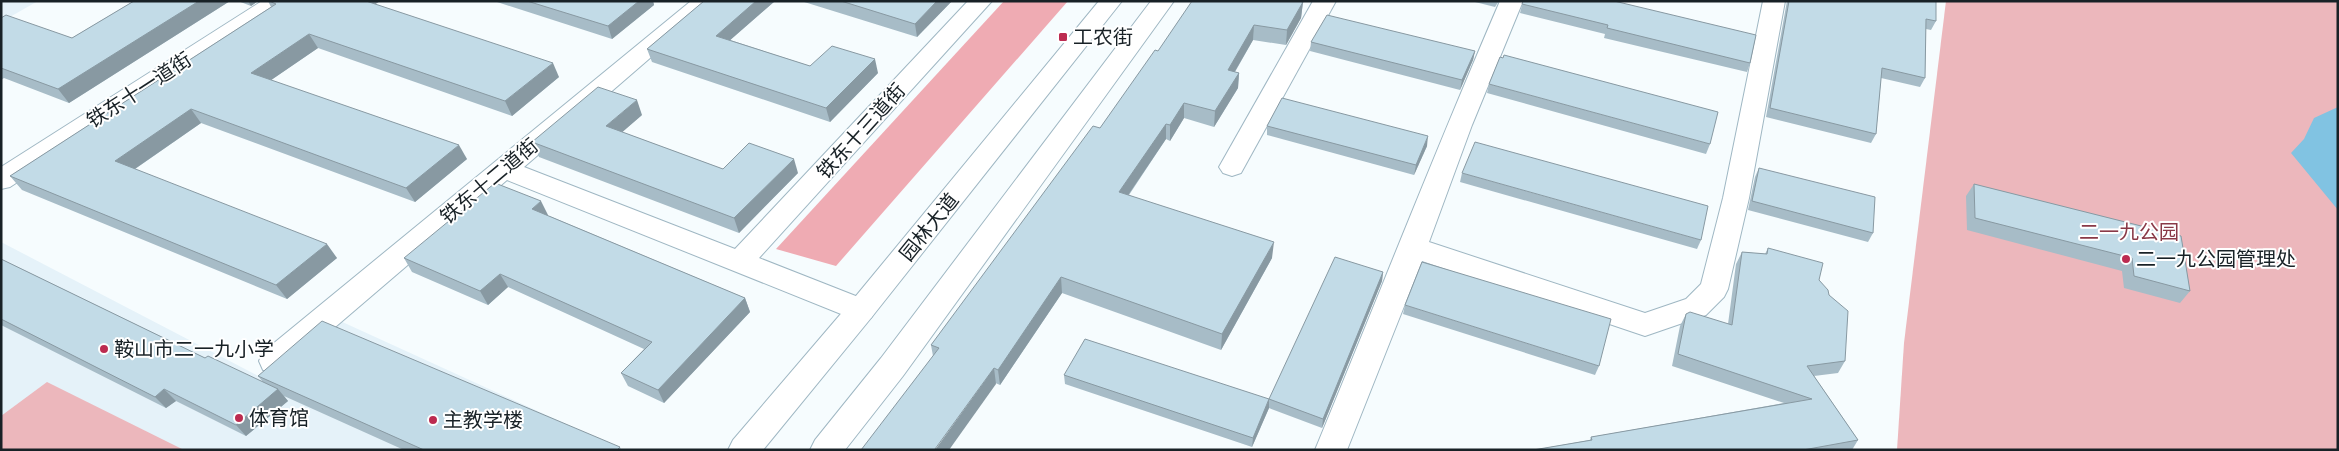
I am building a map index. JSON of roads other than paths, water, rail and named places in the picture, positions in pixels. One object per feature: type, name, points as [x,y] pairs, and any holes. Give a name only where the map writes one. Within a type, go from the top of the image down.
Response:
[{"type":"street","name":"铁东十一道街","points":[[1,180],[278,1]]},
{"type":"street","name":"铁东十二道街","points":[[274,361],[705,1]]},
{"type":"street","name":"铁东十三道街","points":[[740,261],[981,1]]},
{"type":"street","name":"园林大道","points":[[744,450],[861,310],[1111,1]]},
{"type":"street","points":[[826,450],[892,367],[1163,1]]},
{"type":"street","points":[[1232,167],[1325,1]]},
{"type":"street","points":[[1331,450],[1460,125],[1512,1]]},
{"type":"street","points":[[1413,247],[1645,325],[1696,307],[1714,289],[1740,180],[1774,1]]},
{"type":"street","points":[[504,169],[861,310]]},
{"type":"water","points":[[2338,107],[2338,210],[2291,153],[2304,139],[2314,118]]},
{"type":"place","name":"工农街","points":[[1063,37]]},
{"type":"place","name":"二一九公园管理处","points":[[2126,259]]},
{"type":"place","name":"鞍山市二一九小学","points":[[104,349]]},
{"type":"place","name":"体育馆","points":[[239,418]]},
{"type":"place","name":"主教学楼","points":[[433,420]]},
{"type":"park label","name":"二一九公园","points":[[2129,232]]}]
